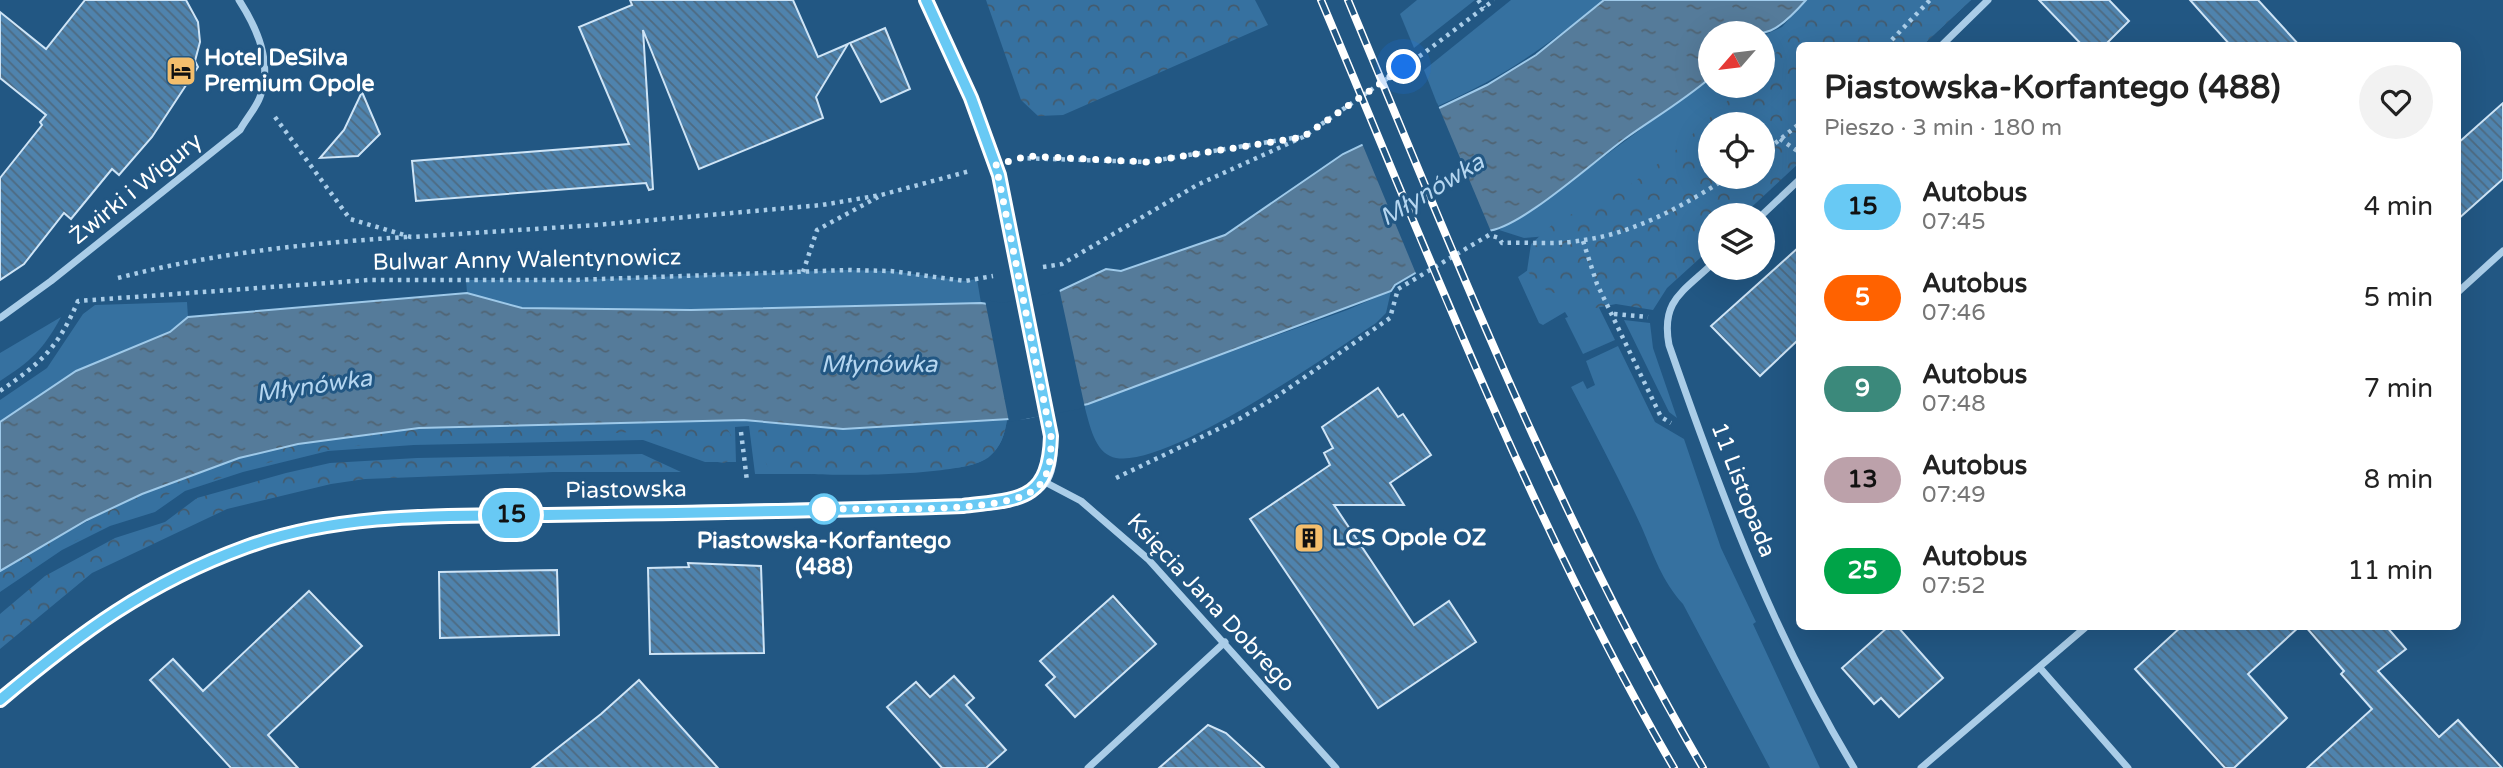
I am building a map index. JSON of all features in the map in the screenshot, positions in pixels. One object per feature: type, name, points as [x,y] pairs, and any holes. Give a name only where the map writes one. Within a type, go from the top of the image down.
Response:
[{"type":"street","name":"Żwirki i Wigury","points":[[0,318],[51,281],[240,130],[260,98],[266,67],[255,25],[239,0]]},
{"type":"street","points":[[926,0],[971,98],[997,170],[1051,436],[1051,458],[1043,481]]},
{"type":"street","points":[[1945,42],[1988,0]]},
{"type":"street","points":[[1775,203],[1796,183]]},
{"type":"street","points":[[2461,289],[2503,251]]},
{"type":"street","points":[[1666,318],[1676,299],[1698,278]]},
{"type":"street","name":"11 Listopada","points":[[1666,318],[1669,345],[1754,574],[1822,715],[1854,768]]},
{"type":"street","name":"Księcia Jana Dobrego","points":[[1043,481],[1081,500],[1116,528],[1225,642],[1336,768]]},
{"type":"street","name":"Piastowska","points":[[0,700],[84,632],[148,590],[248,547],[297,532],[398,517],[963,506],[1020,496],[1033,491],[1043,481]]},
{"type":"street","points":[[1921,768],[2041,669],[2083,630]]},
{"type":"street","points":[[1088,768],[1225,642]]},
{"type":"street","points":[[2041,669],[2128,768]]},
{"type":"path","points":[[1478,0],[1484,8]]},
{"type":"path","points":[[1062,264],[1196,186],[1303,137],[1494,0]]},
{"type":"path","points":[[1890,42],[1930,0]]},
{"type":"path","points":[[260,98],[350,219],[411,237]]},
{"type":"path","points":[[1775,143],[1796,126]]},
{"type":"path","points":[[118,278],[173,264],[267,250],[822,205],[997,170],[1027,156],[1146,162],[1303,137]]},
{"type":"path","points":[[1780,139],[1796,150]]},
{"type":"path","points":[[1116,478],[1238,419],[1390,318],[1398,289],[1489,235],[1499,238],[1502,243],[1583,241],[1648,221],[1709,189]]},
{"type":"path","points":[[803,272],[817,230],[881,195]]},
{"type":"path","points":[[1583,241],[1597,284],[1614,314],[1661,417],[1703,442]]},
{"type":"path","name":"Bulwar Anny Walentynowicz","points":[[0,391],[45,357],[68,325],[78,301],[369,279],[574,280],[891,271],[965,281],[977,279]]},
{"type":"path","points":[[1614,314],[1666,318]]},
{"type":"path","points":[[741,432],[747,481]]},
{"type":"green space","points":[[986,0],[1255,0],[1268,25],[1063,115],[1038,116],[1021,100]]},
{"type":"green space","points":[[1417,0],[1475,0],[1414,48],[1400,14]]},
{"type":"green space","points":[[1511,0],[1604,0],[1525,59],[1438,106],[1424,70]]},
{"type":"green space","points":[[1806,0],[1971,0],[1926,42],[1796,42],[1796,52],[1775,97],[1775,30],[1782,27]]},
{"type":"green space","points":[[1825,0],[1971,0],[1926,42],[1796,42],[1796,166],[1775,185],[1775,112],[1716,112],[1730,98],[1775,98],[1775,54]]},
{"type":"green space","points":[[1698,87],[1698,98],[1774,98],[1768,112],[1698,112],[1698,183],[1597,232],[1524,238],[1499,230],[1544,201]]},
{"type":"green space","points":[[1698,129],[1698,189],[1771,189],[1756,203],[1698,203],[1698,260],[1667,288],[1653,310],[1616,304],[1596,308],[1546,290],[1527,271],[1531,244],[1554,223],[1630,185],[1676,150]]},
{"type":"green space","points":[[1576,261],[1615,340],[1583,354],[1565,318],[1568,317],[1565,312],[1543,325],[1539,323],[1518,277],[1531,268]]},
{"type":"green space","points":[[847,270],[891,271],[965,281],[977,279],[981,303],[691,310],[522,308],[467,293],[466,280],[574,280]]},
{"type":"green space","points":[[1391,291],[1386,313],[1376,323],[1284,384],[1202,431],[1164,449],[1133,458],[1110,456],[1099,447],[1084,405],[1347,310]]},
{"type":"green space","points":[[187,302],[188,317],[170,332],[76,371],[0,422],[0,400],[47,368],[83,314],[95,305]]},
{"type":"green space","points":[[61,317],[35,354],[0,381],[0,353]]},
{"type":"green space","points":[[1624,320],[1650,323],[1653,348],[1677,418],[1669,412]]},
{"type":"green space","points":[[1618,346],[1655,422],[1684,439],[1721,548],[1820,768],[1770,768],[1683,604],[1664,577],[1625,492],[1571,387],[1583,381],[1587,389],[1595,385],[1586,361]]},
{"type":"green space","points":[[1007,419],[998,447],[979,462],[959,467],[888,472],[755,474],[749,426],[735,427],[736,462],[705,462],[643,440],[414,445],[328,451],[243,472],[185,491],[155,512],[110,526],[62,550],[0,592],[0,571],[189,474],[419,428],[744,420],[843,429]]},
{"type":"green space","points":[[1007,419],[1002,440],[989,457],[956,468],[904,473],[811,474],[768,467],[758,434],[759,421],[843,429]]},
{"type":"green space","points":[[723,421],[733,439],[735,458],[724,463],[711,461],[646,431],[541,438],[419,437],[293,455],[169,494],[55,551],[0,587],[0,571],[146,492],[207,468],[297,444],[418,428],[541,423]]},
{"type":"green space","points":[[642,454],[681,472],[553,472],[365,479],[331,484],[227,509],[92,573],[0,649],[0,614],[45,576],[115,538],[165,522],[197,498],[330,463],[417,458]]},
{"type":"water","name":"Młynówka","points":[[1604,0],[1806,0],[1775,28],[1775,21],[1698,21],[1698,88],[1518,219],[1487,231],[1395,285],[1391,291],[1088,404],[1026,418],[843,429],[744,420],[419,428],[298,444],[239,458],[142,494],[87,520],[0,571],[0,422],[76,371],[170,332],[188,317],[467,293],[522,308],[691,310],[981,303],[1003,306],[1047,297],[1106,269],[1121,271],[1225,235],[1343,154],[1487,85],[1536,55]]},
{"type":"pier","points":[[1437,103],[1492,234],[1417,276],[1361,141]]},
{"type":"pier","points":[[1059,288],[1085,408],[1009,422],[985,300],[1003,303],[1046,294]]},
{"type":"building","points":[[85,0],[186,0],[198,22],[200,42],[195,61],[198,67],[152,137],[119,175],[112,169],[71,219],[64,213],[24,264],[0,280],[0,178],[42,125],[40,122],[46,115],[0,78],[0,12],[46,49]]},
{"type":"building","points":[[630,0],[793,0],[818,57],[848,44],[816,97],[823,118],[699,169],[643,30],[653,189],[649,190],[646,183],[416,201],[412,161],[629,144],[579,27],[632,5]]},
{"type":"building","points":[[2039,0],[2109,0],[2129,21],[2108,42],[2079,42]]},
{"type":"building","points":[[2190,0],[2258,0],[2296,42],[2227,42]]},
{"type":"building","points":[[885,28],[910,89],[881,102],[850,43]]},
{"type":"building","points":[[362,92],[380,134],[358,156],[320,158],[344,130]]},
{"type":"building","points":[[2503,103],[2503,179],[2461,216],[2461,140]]},
{"type":"building","points":[[1796,250],[1796,342],[1760,376],[1711,326],[1762,280],[1775,280],[1775,269]]},
{"type":"building","name":"LCS Opole OZ","points":[[1378,388],[1398,417],[1403,414],[1431,455],[1390,483],[1404,505],[1334,505],[1414,625],[1449,601],[1476,642],[1378,708],[1250,519],[1330,465],[1324,453],[1333,448],[1322,427]]},
{"type":"building","points":[[688,563],[761,566],[764,653],[650,654],[648,568],[689,567]]},
{"type":"building","points":[[557,570],[559,635],[440,638],[439,572]]},
{"type":"building","points":[[309,591],[362,646],[268,735],[298,768],[231,768],[150,680],[173,659],[203,691]]},
{"type":"building","points":[[1113,596],[1156,644],[1075,717],[1046,685],[1055,677],[1040,661]]},
{"type":"building","points":[[1885,630],[1901,630],[1943,678],[1899,717],[1881,698],[1874,704],[1842,668]]},
{"type":"building","points":[[2178,630],[2296,630],[2248,674],[2287,718],[2234,768],[2225,768],[2135,669]]},
{"type":"building","points":[[2308,630],[2389,630],[2406,649],[2378,671],[2439,737],[2458,720],[2502,768],[2307,768],[2372,709],[2341,674],[2344,671]]},
{"type":"building","points":[[954,676],[974,698],[966,705],[1006,750],[986,768],[942,768],[887,707],[916,682],[930,697]]},
{"type":"building","points":[[639,680],[718,768],[532,768],[601,714]]},
{"type":"building","points":[[1208,725],[1226,733],[1264,768],[1159,768]]},
{"type":"railway","points":[[1321,0],[1485,390],[1529,486],[1574,582],[1674,768]]},
{"type":"railway","points":[[1348,0],[1471,293],[1557,486],[1651,675],[1703,768]]},
{"type":"bus line","name":"15","points":[[0,700],[62,648],[148,590],[194,568],[297,532],[398,517],[963,506],[999,501],[1033,491],[1043,481],[1048,470],[1051,436],[999,175],[971,98],[926,0]]},
{"type":"place","name":"Hotel DeSilva Premium Opole","points":[[181,71]]},
{"type":"place","name":"Piastowska-Korfantego (488)","points":[[824,509]]},
{"type":"place","name":"LCS Opole OZ","points":[[1309,538]]},
{"type":"route","points":[[824,509],[821,509],[963,506],[1020,496],[1033,491],[1043,481],[1051,458],[1051,436],[996,165],[1027,156],[1146,162],[1303,137],[1404,67]]}]
